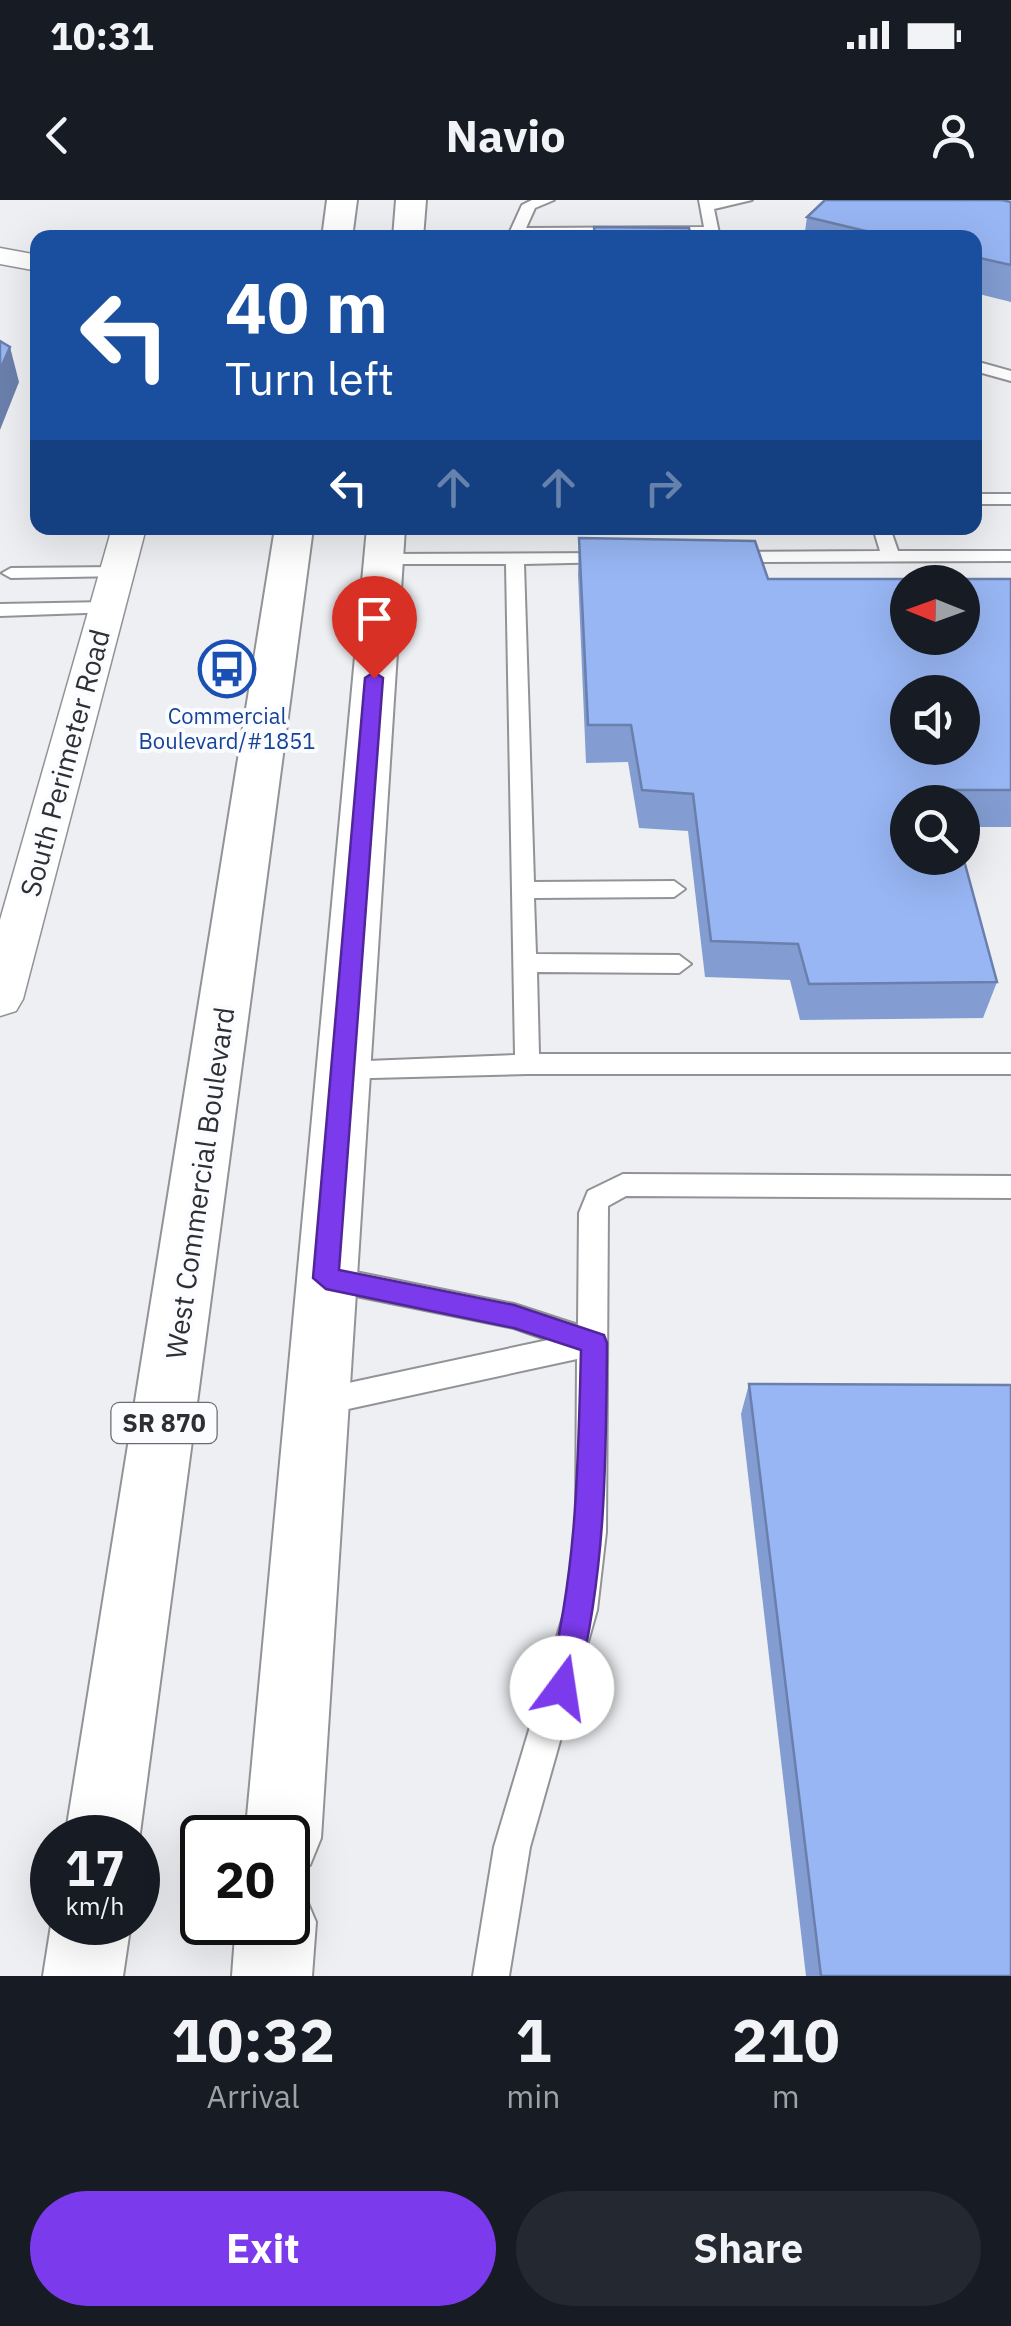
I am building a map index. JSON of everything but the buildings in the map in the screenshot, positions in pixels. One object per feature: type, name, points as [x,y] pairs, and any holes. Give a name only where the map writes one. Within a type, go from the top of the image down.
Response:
[{"type":"highway","points":[[337,230],[342,200]]},
{"type":"highway","points":[[409,230],[411,200]]},
{"type":"highway","name":"West Commercial Boulevard","points":[[106,1815],[293,535]]},
{"type":"highway","points":[[284,1815],[342,1072],[372,540]]},
{"type":"highway","points":[[83,1976],[88,1945]]},
{"type":"highway","points":[[272,1976],[274,1945]]},
{"type":"street","points":[[0,256],[30,262]]},
{"type":"street","name":"South Perimeter Road","points":[[0,1000],[128,535]]},
{"type":"lane","points":[[517,230],[529,205],[547,200]]},
{"type":"lane","points":[[712,230],[707,203],[745,200]]},
{"type":"lane","points":[[982,368],[1011,376]]},
{"type":"lane","points":[[982,499],[1011,499]]},
{"type":"lane","points":[[884,535],[892,556]]},
{"type":"lane","points":[[372,540],[516,559],[634,558]]},
{"type":"lane","points":[[713,558],[1011,556]]},
{"type":"lane","points":[[516,559],[528,1064]]},
{"type":"lane","points":[[12,574],[112,590]]},
{"type":"lane","points":[[0,610],[112,590]]},
{"type":"lane","points":[[523,890],[674,889]]},
{"type":"lane","points":[[525,963],[680,964]]},
{"type":"lane","points":[[342,1072],[528,1064],[1011,1064]]},
{"type":"lane","points":[[491,1976],[512,1847],[582,1610],[591,1532],[592,1213],[597,1199],[623,1185],[1011,1186]]},
{"type":"lane","points":[[326,1278],[514,1316],[594,1343]]},
{"type":"lane","points":[[316,1403],[594,1343]]},
{"type":"place","name":"Commercial Boulevard/#1851","points":[[227,669]]},
{"type":"route","points":[[374,678],[326,1278],[514,1316],[594,1343],[591,1532],[582,1610],[562,1688]]}]
